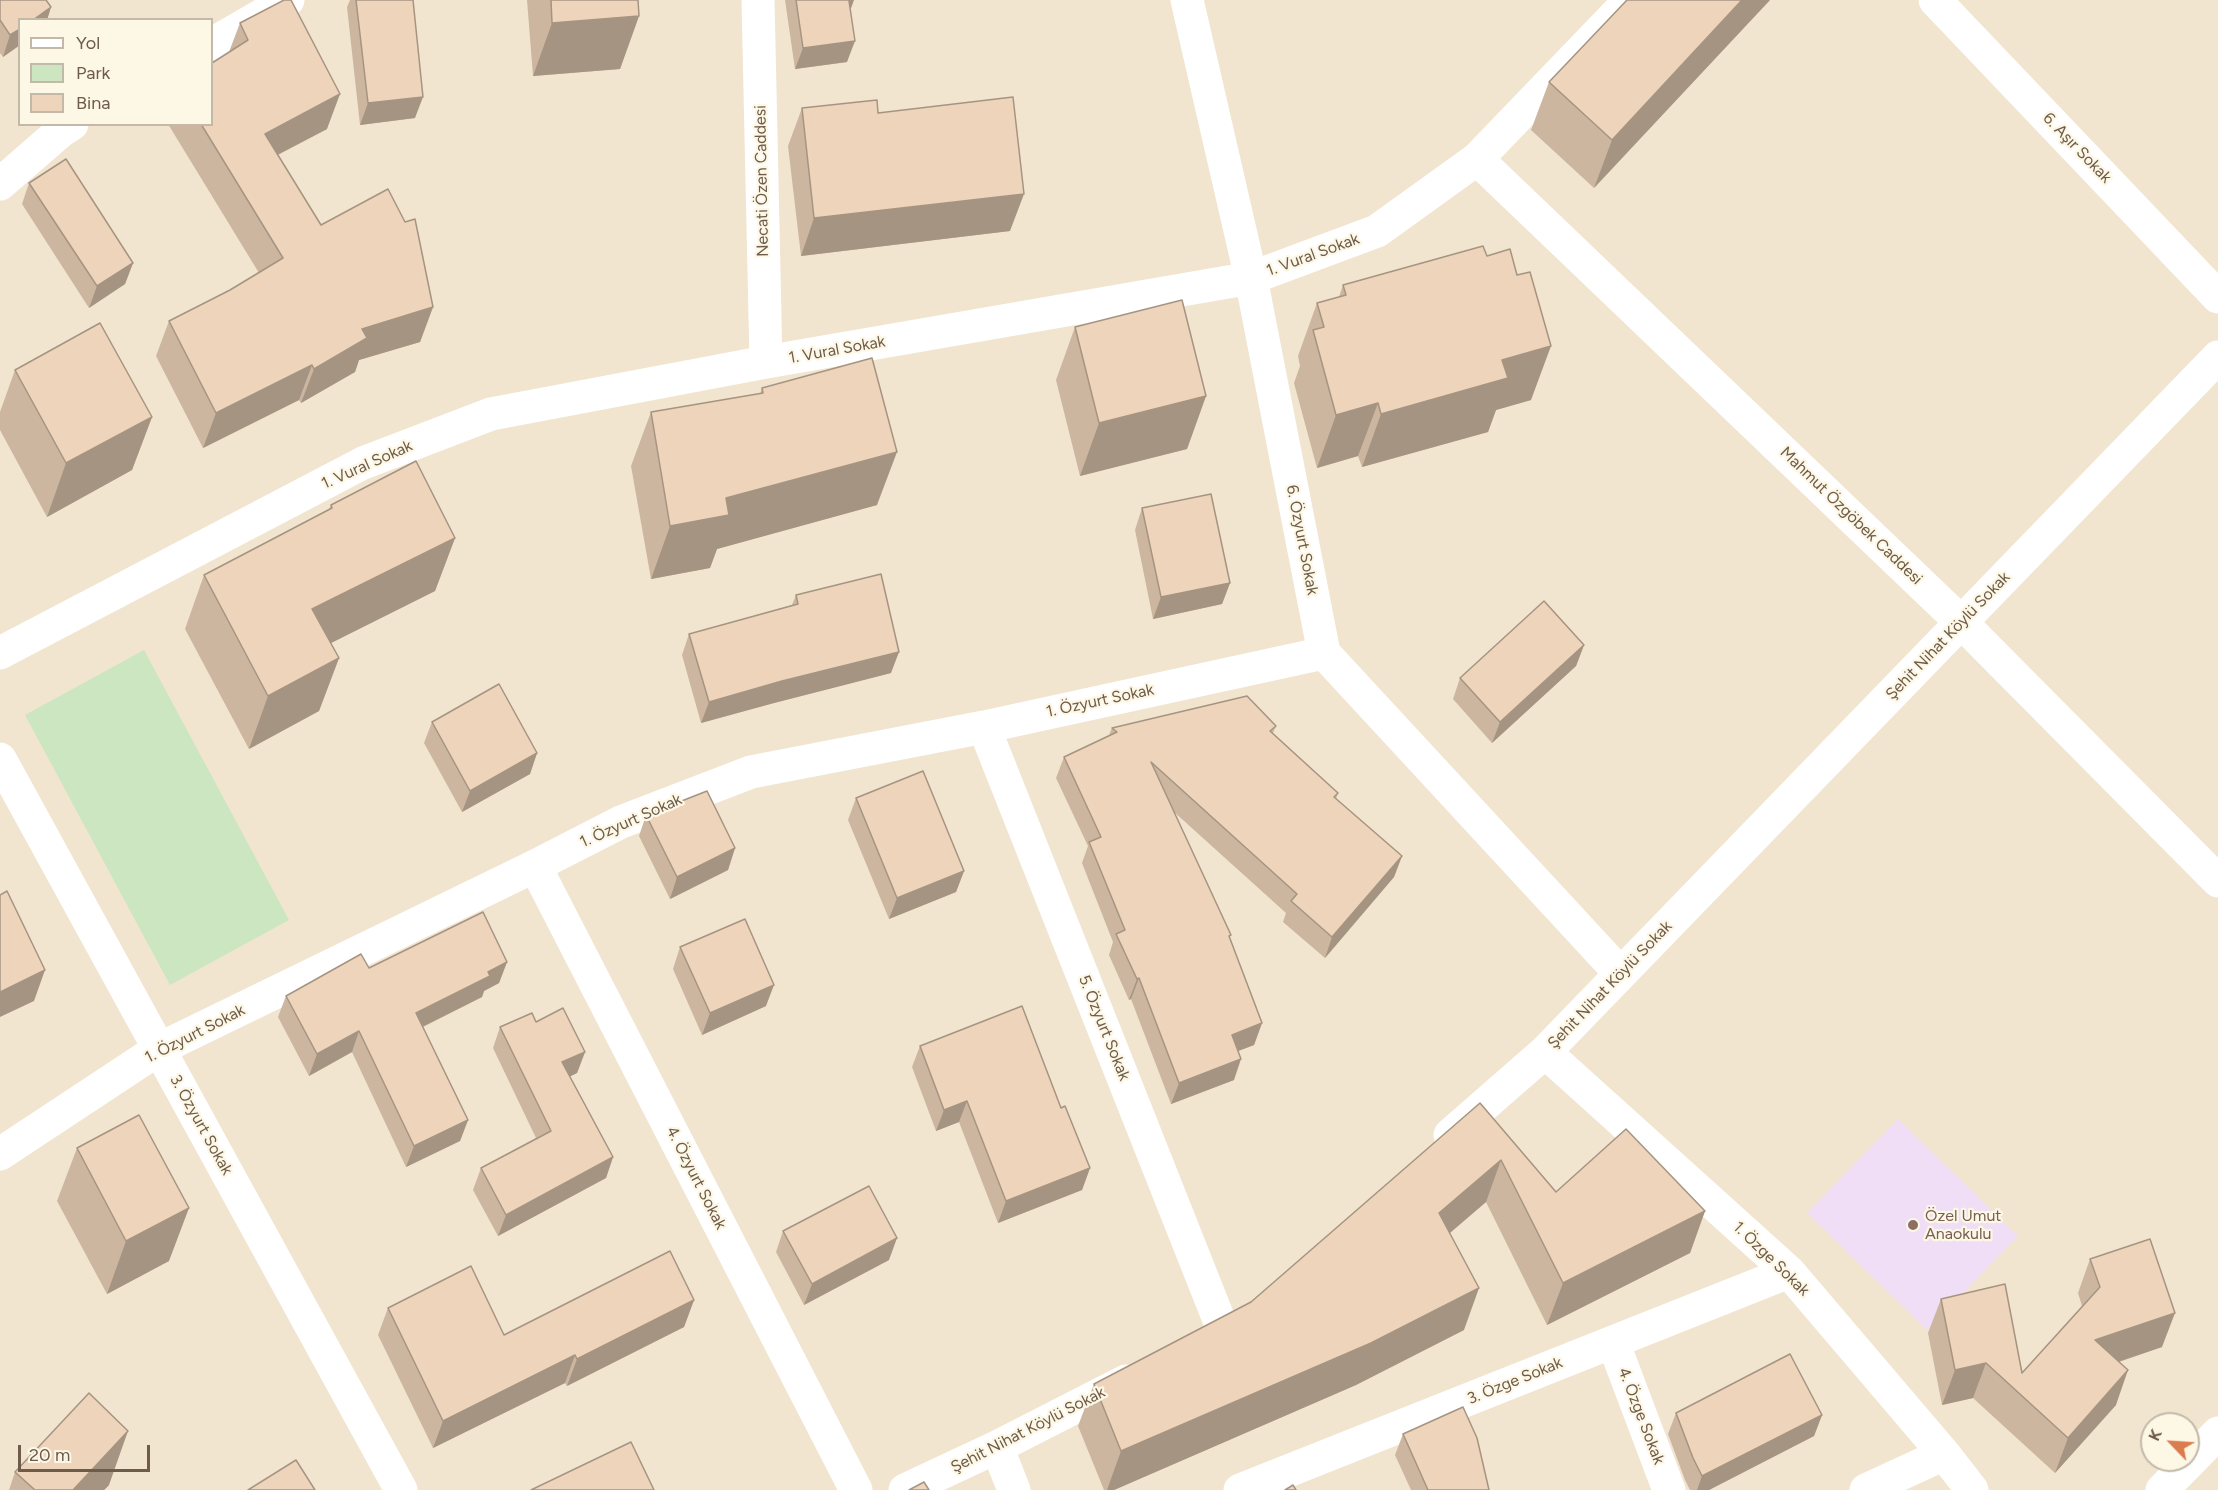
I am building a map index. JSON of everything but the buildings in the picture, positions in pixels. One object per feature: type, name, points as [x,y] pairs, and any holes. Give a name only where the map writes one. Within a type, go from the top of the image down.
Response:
[{"type":"street","points":[[213,43],[288,0]]},
{"type":"street","name":"Necati Özen Caddesi","points":[[758,0],[765,362]]},
{"type":"street","name":"6. Özyurt Sokak","points":[[1186,0],[1251,278],[1324,653]]},
{"type":"street","name":"1. Vural Sokak","points":[[0,653],[363,463],[491,414],[765,362],[1251,278],[1377,231],[1477,159],[1630,0]]},
{"type":"street","name":"6. Aşır Sokak","points":[[1935,0],[2218,297]]},
{"type":"street","points":[[0,184],[69,126]]},
{"type":"street","name":"Mahmut Özgöbek Caddesi","points":[[1477,159],[1962,622],[2218,881]]},
{"type":"street","name":"Şehit Nihat Köylü Sokak","points":[[1429,1153],[1545,1052],[2218,357]]},
{"type":"street","points":[[1324,653],[1620,973]]},
{"type":"street","name":"1. Özyurt Sokak","points":[[0,1154],[159,1049],[621,822],[751,772],[984,727],[1324,653]]},
{"type":"street","name":"5. Özyurt Sokak","points":[[984,727],[1223,1330]]},
{"type":"street","name":"3. Özyurt Sokak","points":[[0,759],[401,1490]]},
{"type":"street","name":"4. Özyurt Sokak","points":[[535,866],[856,1490]]},
{"type":"street","name":"1. Özge Sokak","points":[[1545,1052],[1789,1272],[1972,1490]]},
{"type":"street","name":"3. Özge Sokak","points":[[1240,1490],[1789,1272]]},
{"type":"street","points":[[1193,1346],[1223,1330],[1250,1307]]},
{"type":"street","name":"4. Özge Sokak","points":[[1613,1342],[1668,1490]]},
{"type":"street","name":"Şehit Nihat Köylü Sokak","points":[[905,1490],[997,1448],[1152,1367]]},
{"type":"street","points":[[2162,1490],[2218,1433]]},
{"type":"street","points":[[997,1448],[1014,1490]]},
{"type":"street","points":[[1866,1490],[1944,1454]]},
{"type":"shaded area","points":[[0,0],[2218,0],[2218,1490],[0,1490]]},
{"type":"shaded area","name":"Özel Umut Anaokulu","points":[[1898,1119],[2018,1236],[1927,1330],[1807,1213]]},
{"type":"green space","points":[[144,650],[289,920],[170,985],[25,715]]},
{"type":"place","name":"Özel Umut Anaokulu","points":[[1913,1225]]}]
